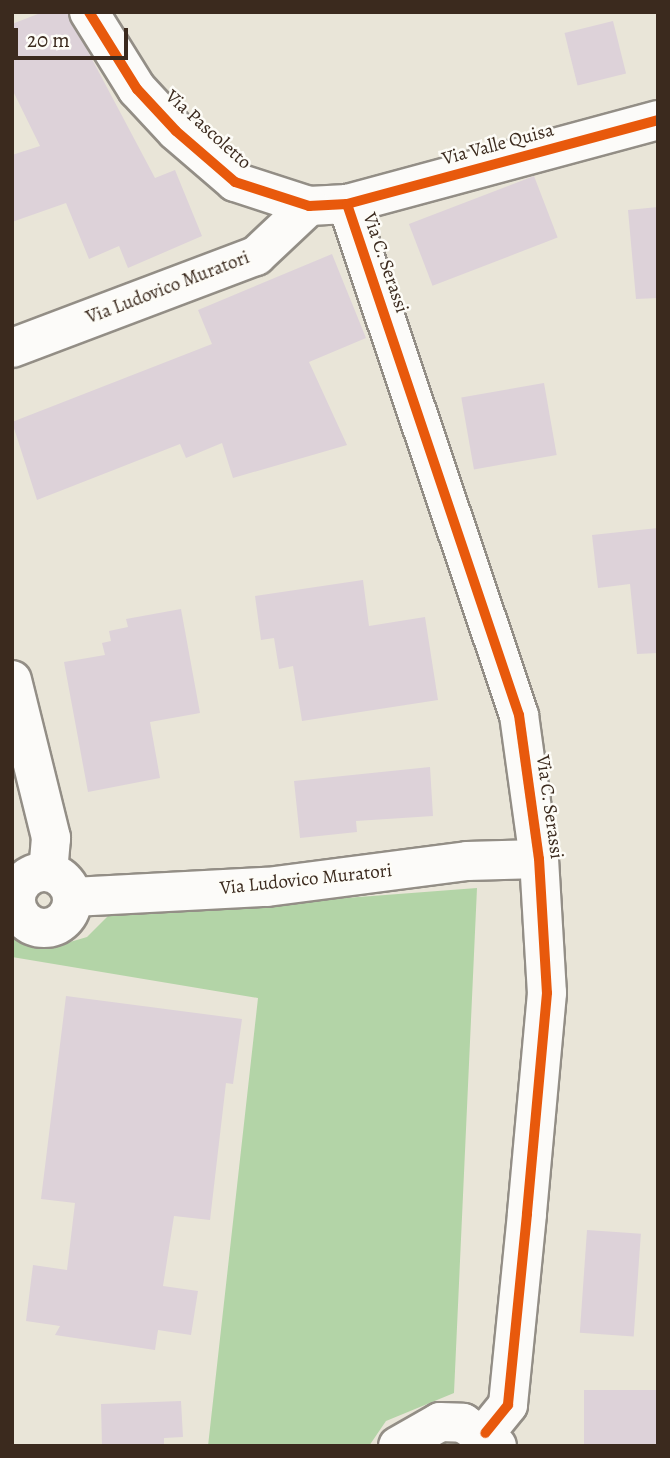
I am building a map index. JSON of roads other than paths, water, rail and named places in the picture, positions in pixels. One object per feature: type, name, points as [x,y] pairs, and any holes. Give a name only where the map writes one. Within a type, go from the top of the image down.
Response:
[{"type":"street","name":"Via Pascoletto","points":[[89,12],[138,89],[176,131],[235,182],[309,206],[347,204]]},
{"type":"street","name":"Via Valle Quisa","points":[[347,204],[658,120]]},
{"type":"street","name":"Via C. Serassi","points":[[347,204],[519,715],[539,859],[547,993],[508,1405],[491,1439]]},
{"type":"street","name":"Via Ludovico Muratori","points":[[12,348],[256,256],[309,206]]},
{"type":"street","name":"Via Ludovico Muratori","points":[[12,680],[51,838],[60,884],[65,919],[47,928],[20,915],[14,898],[26,877],[60,884],[267,887],[467,861],[539,859]]},
{"type":"street","points":[[398,1446],[440,1422],[491,1439]]}]
